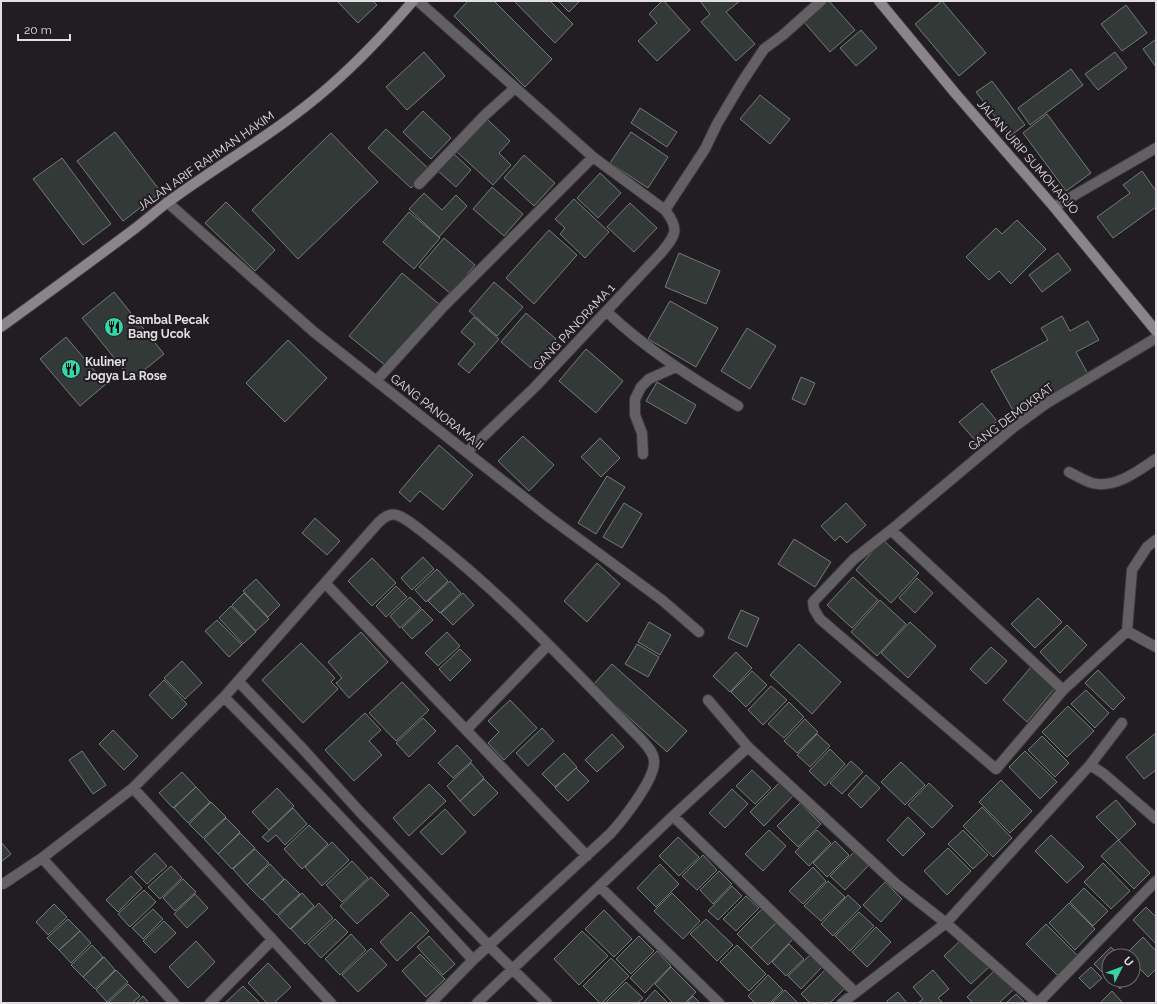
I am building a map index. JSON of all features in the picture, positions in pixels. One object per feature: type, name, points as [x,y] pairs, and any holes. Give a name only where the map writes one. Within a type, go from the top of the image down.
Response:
[{"type":"street","name":"JALAN ARIF RAHMAN HAKIM","points":[[1,327],[134,229],[168,202],[274,130],[328,88],[384,34],[413,1]]},
{"type":"street","name":"GANG PANORAMA 1","points":[[418,1],[593,157],[665,210],[675,226],[669,244],[607,312],[535,387],[467,452]]},
{"type":"street","points":[[665,210],[705,149],[717,124],[764,49],[783,35],[821,1]]},
{"type":"street","name":"JALAN URIP SUMOHARJO","points":[[879,1],[1000,146],[1054,207],[1156,331]]},
{"type":"street","points":[[419,184],[486,114],[516,88]]},
{"type":"street","points":[[1054,207],[1156,148]]},
{"type":"street","points":[[376,381],[444,306],[593,157]]},
{"type":"street","name":"GANG PANORAMA II","points":[[168,202],[314,332],[549,517],[662,600],[699,632]]},
{"type":"street","points":[[607,312],[626,330],[676,367],[738,406]]},
{"type":"street","name":"GANG DEMOKRAT","points":[[1063,690],[996,769],[820,619],[814,609],[813,604],[815,599],[854,559],[1014,427],[1047,403],[1156,338]]},
{"type":"street","points":[[643,454],[642,433],[635,415],[635,399],[641,387],[649,378],[676,367]]},
{"type":"street","points":[[1069,472],[1092,483],[1108,484],[1135,474],[1156,459]]},
{"type":"street","points":[[3,884],[42,858],[132,788],[224,697],[383,518],[391,515],[397,515],[405,519],[449,553],[486,585],[640,738],[651,752],[655,761],[643,790],[627,815],[610,834],[491,949],[473,960],[431,1003]]},
{"type":"street","points":[[891,530],[1063,690],[1127,631],[1132,570],[1147,547],[1156,540]]},
{"type":"street","points":[[325,583],[587,856]]},
{"type":"street","points":[[1127,631],[1156,647]]},
{"type":"street","points":[[466,730],[548,645]]},
{"type":"street","points":[[238,681],[360,812],[491,949],[547,1003]]},
{"type":"street","points":[[224,697],[346,822],[473,960]]},
{"type":"street","points":[[708,700],[748,747],[896,884],[946,923],[1037,1003],[1156,881]]},
{"type":"street","points":[[842,1003],[946,923],[1090,765],[1122,723]]},
{"type":"street","points":[[477,1003],[510,967],[600,887],[673,816],[748,747]]},
{"type":"street","points":[[1090,765],[1104,774],[1156,819]]},
{"type":"street","points":[[132,788],[331,1003]]},
{"type":"street","points":[[673,816],[855,992]]},
{"type":"street","points":[[42,858],[174,1003]]},
{"type":"street","points":[[600,887],[719,1003]]},
{"type":"street","points":[[210,1003],[272,940]]},
{"type":"building","points":[[337,1],[373,1],[377,5],[358,23]]},
{"type":"building","points":[[468,1],[494,1],[552,59],[525,87],[454,16]]},
{"type":"building","points":[[514,1],[550,1],[573,24],[555,43]]},
{"type":"building","points":[[558,1],[580,1],[569,12]]},
{"type":"building","points":[[662,1],[664,1],[690,30],[657,61],[638,41],[657,23],[649,14]]},
{"type":"building","points":[[700,1],[740,1],[726,12],[755,44],[736,61],[701,22],[710,14]]},
{"type":"building","points":[[826,1],[829,1],[855,30],[830,52],[803,21]]},
{"type":"building","points":[[942,1],[986,53],[959,76],[915,24]]},
{"type":"building","points":[[1126,5],[1147,33],[1122,51],[1101,24]]},
{"type":"building","points":[[861,30],[877,48],[856,66],[840,48]]},
{"type":"building","points":[[1156,39],[1156,67],[1143,49]]},
{"type":"building","points":[[424,52],[445,76],[407,110],[386,87]]},
{"type":"building","points":[[1115,52],[1127,68],[1098,90],[1085,74]]},
{"type":"building","points":[[1071,69],[1083,85],[1030,125],[1018,108]]},
{"type":"building","points":[[992,81],[1025,125],[1010,136],[976,92]]},
{"type":"building","points":[[760,95],[790,119],[770,144],[740,119]]},
{"type":"building","points":[[640,108],[677,132],[667,147],[631,123]]},
{"type":"building","points":[[423,111],[451,138],[431,159],[403,132]]},
{"type":"building","points":[[1047,114],[1091,173],[1066,191],[1023,133]]},
{"type":"building","points":[[487,119],[510,141],[499,153],[511,165],[493,185],[457,152]]},
{"type":"building","points":[[386,129],[429,169],[411,188],[368,148]]},
{"type":"building","points":[[115,132],[161,192],[123,221],[77,161]]},
{"type":"building","points":[[631,132],[668,157],[648,188],[610,163]]},
{"type":"building","points":[[331,133],[378,182],[298,259],[252,210]]},
{"type":"building","points":[[454,154],[471,170],[456,187],[438,171]]},
{"type":"building","points":[[524,155],[555,183],[534,206],[504,178]]},
{"type":"building","points":[[62,158],[111,224],[83,245],[33,179]]},
{"type":"building","points":[[1142,171],[1156,191],[1156,207],[1113,238],[1097,217],[1130,193],[1123,185]]},
{"type":"building","points":[[600,173],[621,193],[598,218],[577,198]]},
{"type":"building","points":[[492,187],[523,214],[504,236],[473,209]]},
{"type":"building","points":[[424,193],[442,210],[456,195],[467,206],[439,237],[409,209]]},
{"type":"building","points":[[574,199],[609,232],[585,258],[560,234],[565,228],[555,219]]},
{"type":"building","points":[[226,202],[275,250],[255,271],[205,223]]},
{"type":"building","points":[[630,203],[657,228],[634,252],[607,227]]},
{"type":"building","points":[[409,212],[440,238],[414,269],[383,242]]},
{"type":"building","points":[[1017,220],[1046,249],[1011,284],[999,271],[989,280],[966,257],[996,228],[1002,234]]},
{"type":"building","points":[[549,230],[577,255],[534,304],[506,278]]},
{"type":"building","points":[[444,238],[475,265],[451,294],[419,267]]},
{"type":"building","points":[[679,253],[720,271],[706,304],[665,287]]},
{"type":"building","points":[[1058,253],[1071,270],[1042,292],[1029,275]]},
{"type":"building","points":[[402,273],[439,304],[386,366],[349,336]]},
{"type":"building","points":[[494,282],[523,307],[497,336],[469,311]]},
{"type":"building","points":[[114,292],[164,354],[132,380],[82,318]]},
{"type":"building","points":[[670,301],[718,328],[696,367],[648,339]]},
{"type":"building","points":[[526,313],[556,339],[531,368],[501,342]]},
{"type":"building","points":[[1062,316],[1070,331],[1088,321],[1099,340],[1076,352],[1088,374],[1015,414],[991,371],[1048,340],[1041,328]]},
{"type":"building","points":[[474,317],[499,339],[469,373],[458,364],[475,344],[461,332]]},
{"type":"building","points":[[747,328],[776,346],[750,389],[721,371]]},
{"type":"building","points":[[66,337],[106,384],[80,406],[40,359]]},
{"type":"building","points":[[288,340],[327,378],[285,422],[246,383]]},
{"type":"building","points":[[586,349],[623,381],[596,413],[559,381]]},
{"type":"building","points":[[801,377],[815,383],[805,405],[792,399]]},
{"type":"building","points":[[657,382],[696,405],[686,424],[646,401]]},
{"type":"building","points":[[982,403],[997,421],[975,440],[959,422]]},
{"type":"building","points":[[523,436],[554,465],[529,491],[498,461]]},
{"type":"building","points":[[600,438],[620,458],[601,477],[581,457]]},
{"type":"building","points":[[439,445],[473,475],[443,510],[420,491],[410,502],[399,492]]},
{"type":"building","points":[[607,476],[625,487],[596,534],[578,523]]},
{"type":"building","points":[[624,503],[642,514],[622,548],[603,537]]},
{"type":"building","points":[[846,503],[866,525],[847,543],[840,536],[835,541],[821,526]]},
{"type":"building","points":[[315,518],[340,541],[327,555],[302,533]]},
{"type":"building","points":[[794,539],[831,562],[815,587],[778,564]]},
{"type":"building","points":[[883,540],[919,573],[891,603],[856,570]]},
{"type":"building","points":[[423,557],[434,569],[412,590],[401,578]]},
{"type":"building","points":[[372,558],[396,583],[372,606],[348,581]]},
{"type":"building","points":[[597,563],[620,584],[587,622],[564,601]]},
{"type":"building","points":[[437,569],[448,581],[426,602],[415,590]]},
{"type":"building","points":[[853,577],[878,600],[852,628],[827,605]]},
{"type":"building","points":[[917,578],[933,593],[915,613],[899,598]]},
{"type":"building","points":[[256,579],[280,605],[268,617],[243,591]]},
{"type":"building","points":[[450,581],[461,593],[440,613],[428,601]]},
{"type":"building","points":[[396,586],[407,597],[386,617],[376,606]]},
{"type":"building","points":[[244,593],[269,619],[256,631],[232,605]]},
{"type":"building","points":[[463,593],[474,605],[453,625],[441,613]]},
{"type":"building","points":[[410,597],[421,608],[400,628],[390,616]]},
{"type":"building","points":[[1038,598],[1062,622],[1035,648],[1011,624]]},
{"type":"building","points":[[880,600],[906,624],[877,656],[851,632]]},
{"type":"building","points":[[231,606],[256,632],[243,644],[219,618]]},
{"type":"building","points":[[422,609],[433,620],[412,639],[402,628]]},
{"type":"building","points":[[741,610],[759,618],[747,647],[728,638]]},
{"type":"building","points":[[217,620],[242,645],[229,657],[205,631]]},
{"type":"building","points":[[649,622],[671,635],[660,655],[638,642]]},
{"type":"building","points":[[910,622],[936,646],[908,678],[881,653]]},
{"type":"building","points":[[1067,625],[1087,645],[1060,673],[1040,652]]},
{"type":"building","points":[[361,632],[388,662],[349,698],[336,683],[342,678],[328,662]]},
{"type":"building","points":[[447,632],[460,646],[438,666],[425,653]]},
{"type":"building","points":[[301,643],[335,678],[331,682],[338,689],[303,723],[262,680]]},
{"type":"building","points":[[637,644],[659,657],[648,677],[625,664]]},
{"type":"building","points":[[799,644],[841,682],[812,714],[770,675]]},
{"type":"building","points":[[991,647],[1007,661],[986,684],[970,669]]},
{"type":"building","points":[[460,649],[471,660],[450,681],[439,669]]},
{"type":"building","points":[[736,652],[752,668],[730,692],[713,676]]},
{"type":"building","points":[[182,661],[202,683],[185,699],[164,678]]},
{"type":"building","points":[[612,664],[687,731],[667,752],[593,685]]},
{"type":"building","points":[[1031,667],[1055,688],[1027,722],[1003,700]]},
{"type":"building","points":[[1098,670],[1125,698],[1113,710],[1085,683]]},
{"type":"building","points":[[752,671],[767,685],[746,707],[731,692]]},
{"type":"building","points":[[164,680],[187,704],[172,719],[149,695]]},
{"type":"building","points":[[402,682],[429,710],[396,741],[369,713]]},
{"type":"building","points":[[771,686],[787,700],[763,725],[748,710]]},
{"type":"building","points":[[1086,690],[1109,713],[1095,728],[1071,704]]},
{"type":"building","points":[[510,700],[537,728],[504,760],[488,743],[499,732],[488,721]]},
{"type":"building","points":[[789,702],[804,717],[784,738],[768,724]]},
{"type":"building","points":[[1068,706],[1094,731],[1067,757],[1042,732]]},
{"type":"building","points":[[365,713],[381,730],[369,741],[382,755],[354,781],[325,750]]},
{"type":"building","points":[[423,718],[436,731],[409,757],[396,743]]},
{"type":"building","points":[[805,719],[818,732],[797,753],[784,741]]},
{"type":"building","points":[[542,728],[554,741],[528,766],[516,753]]},
{"type":"building","points":[[113,730],[138,756],[124,770],[99,744]]},
{"type":"building","points":[[1156,733],[1156,770],[1144,779],[1126,757]]},
{"type":"building","points":[[612,734],[624,747],[597,772],[585,760]]},
{"type":"building","points":[[817,734],[830,746],[810,767],[797,755]]},
{"type":"building","points":[[1042,736],[1069,763],[1055,777],[1028,750]]},
{"type":"building","points":[[457,745],[472,761],[453,778],[438,763]]},
{"type":"building","points":[[830,749],[845,764],[825,786],[809,771]]},
{"type":"building","points":[[82,751],[106,785],[93,794],[69,760]]},
{"type":"building","points":[[1025,751],[1057,782],[1040,799],[1009,767]]},
{"type":"building","points":[[564,753],[577,767],[555,787],[542,774]]},
{"type":"building","points":[[851,761],[863,772],[842,794],[830,783]]},
{"type":"building","points":[[901,762],[925,785],[905,805],[881,782]]},
{"type":"building","points":[[471,763],[484,778],[460,801],[447,786]]},
{"type":"building","points":[[576,768],[589,781],[568,801],[555,788]]},
{"type":"building","points":[[752,770],[771,788],[755,804],[736,786]]},
{"type":"building","points":[[182,772],[196,787],[173,808],[159,793]]},
{"type":"building","points":[[866,775],[880,788],[861,808],[848,795]]},
{"type":"building","points":[[484,779],[498,793],[474,816],[460,801]]},
{"type":"building","points":[[1001,780],[1032,811],[1010,833],[979,802]]},
{"type":"building","points":[[779,783],[793,796],[764,826],[750,812]]},
{"type":"building","points":[[929,783],[953,806],[932,828],[908,805]]},
{"type":"building","points":[[429,784],[446,801],[409,836],[393,818]]},
{"type":"building","points":[[196,787],[210,802],[188,823],[174,808]]},
{"type":"building","points":[[277,788],[294,806],[269,830],[252,812]]},
{"type":"building","points":[[732,789],[748,804],[725,828],[709,813]]},
{"type":"building","points":[[1116,800],[1136,824],[1119,840],[1096,817]]},
{"type":"building","points":[[211,802],[226,817],[203,838],[189,824]]},
{"type":"building","points":[[800,803],[821,824],[798,847],[777,826]]},
{"type":"building","points":[[982,807],[1012,838],[993,857],[963,826]]},
{"type":"building","points":[[293,808],[307,824],[285,845],[276,835],[268,842],[262,837]]},
{"type":"building","points":[[445,809],[466,832],[442,855],[420,832]]},
{"type":"building","points":[[908,817],[925,834],[903,856],[887,840]]},
{"type":"building","points":[[226,818],[240,832],[218,854],[204,839]]},
{"type":"building","points":[[309,825],[328,844],[302,869],[284,849]]},
{"type":"building","points":[[769,830],[786,846],[763,871],[745,854]]},
{"type":"building","points":[[817,830],[831,843],[809,866],[795,852]]},
{"type":"building","points":[[963,830],[988,855],[973,869],[948,844]]},
{"type":"building","points":[[240,833],[255,848],[232,869],[218,854]]},
{"type":"building","points":[[1051,835],[1084,867],[1067,883],[1035,851]]},
{"type":"building","points":[[678,837],[699,857],[679,876],[659,856]]},
{"type":"building","points":[[1118,840],[1150,873],[1134,889],[1101,856]]},
{"type":"building","points":[[835,841],[849,855],[827,877],[813,863]]},
{"type":"building","points":[[1,842],[11,854],[1,862]]},
{"type":"building","points":[[332,842],[349,860],[322,886],[305,867]]},
{"type":"building","points":[[948,848],[971,871],[947,895],[924,871]]},
{"type":"building","points":[[255,849],[269,863],[247,885],[233,869]]},
{"type":"building","points":[[855,851],[869,865],[845,890],[830,876]]},
{"type":"building","points":[[155,853],[167,866],[147,884],[135,872]]},
{"type":"building","points":[[703,855],[717,870],[697,890],[682,876]]},
{"type":"building","points":[[352,861],[368,878],[342,902],[326,885]]},
{"type":"building","points":[[1103,863],[1130,891],[1111,909],[1084,882]]},
{"type":"building","points":[[270,864],[284,879],[262,900],[247,885]]},
{"type":"building","points":[[660,864],[679,884],[656,907],[637,888]]},
{"type":"building","points":[[171,866],[182,878],[160,899],[148,887]]},
{"type":"building","points":[[813,867],[826,881],[803,904],[789,891]]},
{"type":"building","points":[[719,871],[732,884],[713,904],[700,890]]},
{"type":"building","points":[[131,876],[142,888],[118,912],[106,900]]},
{"type":"building","points":[[371,877],[389,895],[357,924],[340,906]]},
{"type":"building","points":[[183,879],[196,892],[175,911],[163,898]]},
{"type":"building","points":[[285,879],[300,894],[277,915],[263,900]]},
{"type":"building","points":[[828,881],[845,897],[821,921],[804,906]]},
{"type":"building","points":[[885,882],[902,899],[881,922],[863,905]]},
{"type":"building","points":[[732,886],[742,896],[718,920],[708,911]]},
{"type":"building","points":[[1084,888],[1108,911],[1093,926],[1070,902]]},
{"type":"building","points":[[144,890],[156,902],[130,927],[118,914]]},
{"type":"building","points":[[302,893],[314,906],[290,929],[278,916]]},
{"type":"building","points":[[672,893],[700,921],[683,939],[654,911]]},
{"type":"building","points":[[195,894],[208,908],[187,928],[174,914]]},
{"type":"building","points":[[848,895],[861,907],[833,936],[821,924]]},
{"type":"building","points":[[746,896],[759,908],[736,931],[723,919]]},
{"type":"building","points":[[319,903],[333,918],[305,944],[291,929]]},
{"type":"building","points":[[1069,903],[1095,929],[1075,950],[1049,923]]},
{"type":"building","points":[[54,904],[67,917],[48,935],[36,922]]},
{"type":"building","points":[[1146,907],[1156,917],[1156,944],[1133,920]]},
{"type":"building","points":[[153,909],[163,919],[143,939],[132,928]]},
{"type":"building","points":[[762,909],[776,923],[751,948],[737,934]]},
{"type":"building","points":[[604,910],[632,939],[614,957],[585,929]]},
{"type":"building","points":[[411,912],[429,931],[397,961],[380,942]]},
{"type":"building","points":[[859,912],[874,926],[850,951],[835,936]]},
{"type":"building","points":[[68,919],[80,931],[59,950],[47,938]]},
{"type":"building","points":[[335,919],[348,932],[321,958],[308,944]]},
{"type":"building","points":[[706,919],[733,945],[717,961],[690,934]]},
{"type":"building","points":[[164,921],[176,933],[155,953],[143,941]]},
{"type":"building","points":[[778,921],[795,937],[768,965],[751,948]]},
{"type":"building","points":[[1046,924],[1077,955],[1057,975],[1026,944]]},
{"type":"building","points":[[876,927],[891,942],[867,967],[852,952]]},
{"type":"building","points":[[80,931],[91,943],[71,963],[59,950]]},
{"type":"building","points":[[582,931],[608,956],[579,985],[554,959]]},
{"type":"building","points":[[351,934],[366,950],[340,975],[325,959]]},
{"type":"building","points":[[429,936],[455,964],[443,975],[417,947]]},
{"type":"building","points":[[639,936],[654,951],[631,974],[616,959]]},
{"type":"building","points":[[1143,937],[1156,951],[1156,969],[1148,977],[1141,970],[1141,948],[1132,948]]},
{"type":"building","points":[[962,939],[989,967],[971,984],[944,956]]},
{"type":"building","points":[[196,941],[215,962],[188,988],[169,967]]},
{"type":"building","points":[[789,944],[804,959],[786,976],[772,962]]},
{"type":"building","points":[[92,945],[103,957],[83,977],[71,965]]},
{"type":"building","points":[[737,945],[766,974],[749,991],[720,962]]},
{"type":"building","points":[[371,948],[387,965],[358,992],[342,975]]},
{"type":"building","points":[[657,951],[671,966],[645,993],[630,978]]},
{"type":"building","points":[[420,954],[445,979],[426,997],[402,971]]},
{"type":"building","points":[[810,955],[822,967],[801,989],[788,976]]},
{"type":"building","points":[[104,957],[115,970],[95,989],[83,977]]},
{"type":"building","points":[[1101,957],[1101,971],[1094,964]]},
{"type":"building","points":[[611,958],[629,976],[602,1003],[600,1003],[583,986]]},
{"type":"building","points":[[268,963],[291,987],[274,1003],[267,1003],[248,983]]},
{"type":"building","points":[[671,967],[696,992],[685,1003],[673,1003],[655,984]]},
{"type":"building","points":[[1091,967],[1101,977],[1101,979],[1090,989],[1079,978]]},
{"type":"building","points":[[827,968],[846,987],[830,1003],[810,1003],[801,994]]},
{"type":"building","points":[[116,970],[128,982],[107,1002],[96,990]]},
{"type":"building","points":[[933,970],[949,989],[938,998],[942,1002],[941,1003],[918,1003],[923,999],[913,987]]},
{"type":"building","points":[[995,970],[1014,989],[999,1003],[973,1003],[967,997]]},
{"type":"building","points":[[768,975],[783,990],[770,1003],[755,1003],[748,996]]},
{"type":"building","points":[[626,982],[643,998],[637,1003],[605,1003]]},
{"type":"building","points":[[128,984],[140,996],[132,1003],[108,1003]]},
{"type":"building","points":[[243,986],[260,1003],[225,1003]]},
{"type":"building","points":[[655,990],[668,1003],[643,1003]]},
{"type":"building","points":[[785,990],[798,1003],[772,1003]]},
{"type":"building","points":[[1112,991],[1122,1003],[1100,1003]]},
{"type":"building","points":[[898,992],[907,1003],[888,1003],[887,1001]]},
{"type":"building","points":[[1016,994],[1025,1003],[1006,1003]]},
{"type":"building","points":[[143,996],[149,1003],[136,1003]]},
{"type":"building","points":[[693,996],[700,1003],[687,1003]]},
{"type":"place","name":"Sambal Pecak Bang Ucok","points":[[114,327]]},
{"type":"place","name":"Kuliner Jogya La Rose","points":[[71,369]]}]
